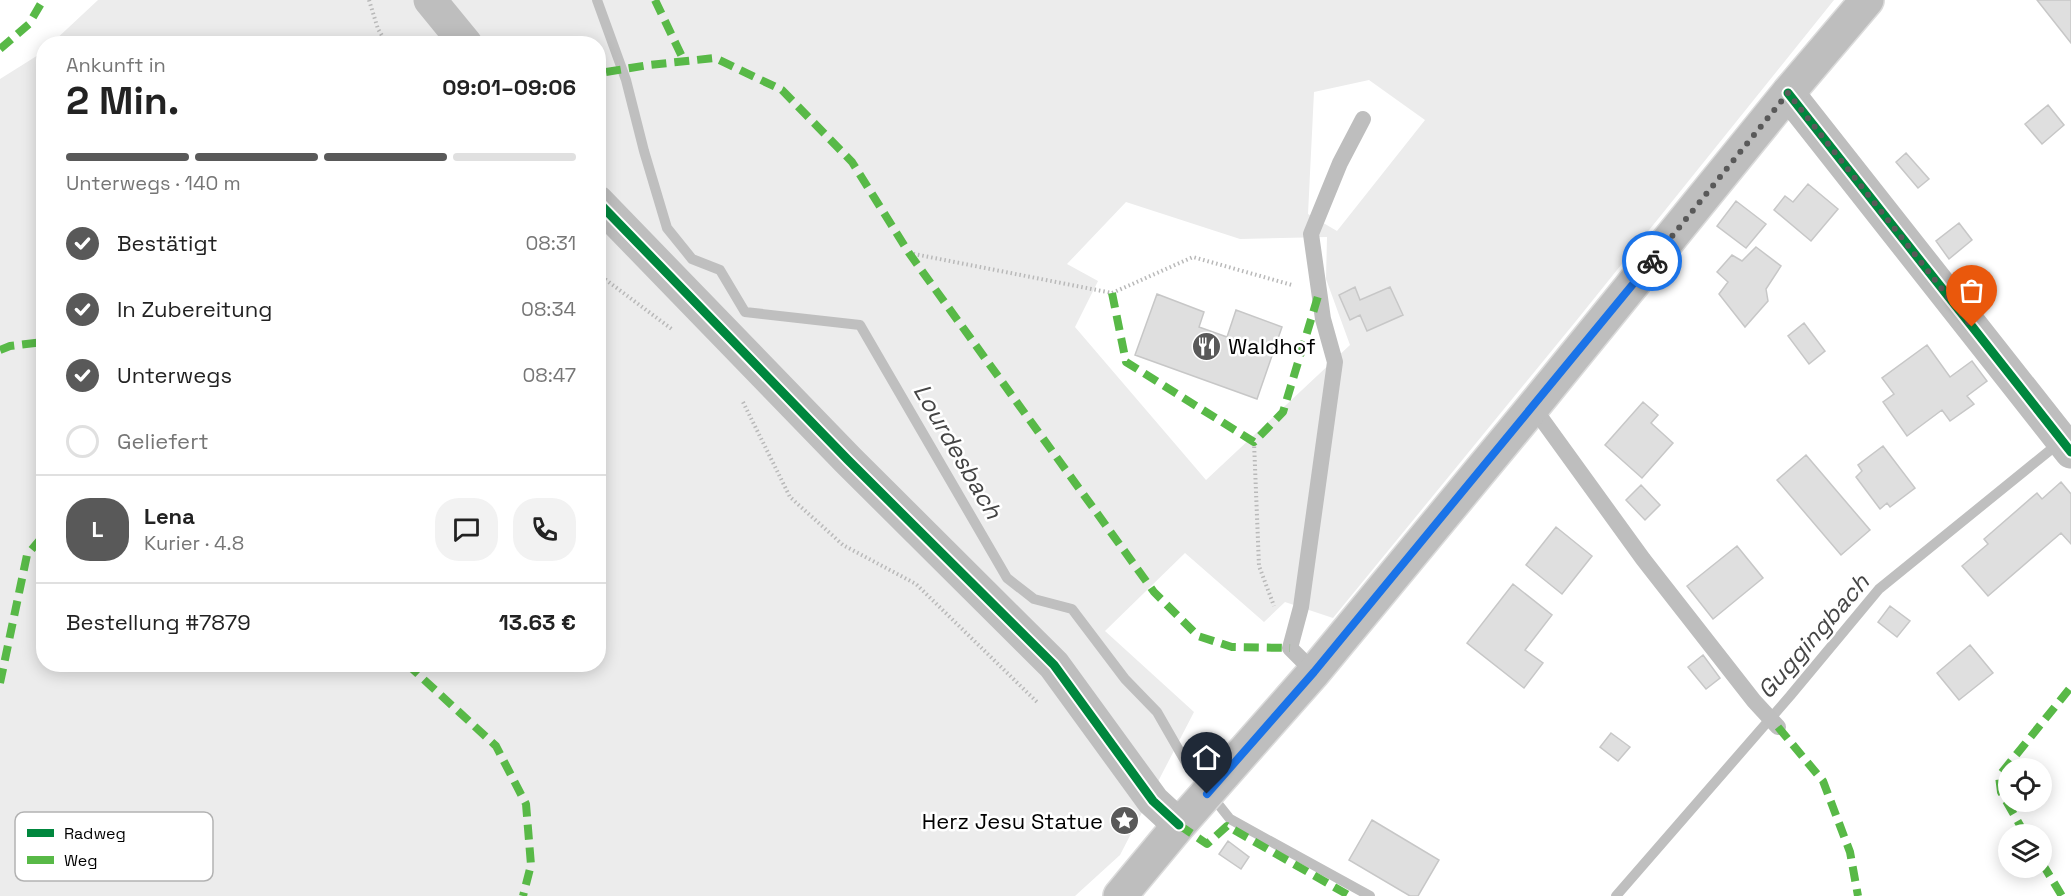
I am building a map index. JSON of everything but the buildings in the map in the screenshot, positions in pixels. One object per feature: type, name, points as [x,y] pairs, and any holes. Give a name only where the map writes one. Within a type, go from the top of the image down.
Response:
[{"type":"street","points":[[430,0],[459,36]]},
{"type":"street","points":[[1120,896],[1229,767],[1314,672],[1788,93],[1867,0]]},
{"type":"street","points":[[1788,93],[2071,452]]},
{"type":"street","points":[[606,210],[848,460],[1054,665],[1153,801],[1187,816]]},
{"type":"lane","points":[[1314,672],[1290,648],[1301,607],[1335,362],[1323,319],[1311,234],[1340,164],[1363,119]]},
{"type":"lane","points":[[1533,407],[1643,559],[1754,701],[1778,727]]},
{"type":"path","points":[[369,0],[382,36]]},
{"type":"path","points":[[909,253],[1112,293],[1193,257],[1319,293]]},
{"type":"path","points":[[606,280],[673,331]]},
{"type":"path","points":[[739,394],[790,497],[843,545],[916,584],[1041,706]]},
{"type":"path","points":[[1254,442],[1259,566],[1290,648]]},
{"type":"shaded area","points":[[98,0],[1834,0],[1333,618],[1285,602],[1264,622],[1185,553],[1105,631],[1194,712],[1120,855],[1075,896],[0,896],[0,79],[36,56],[36,672],[606,672],[606,36],[59,36]],"holes":[[[1369,80],[1425,120],[1337,231],[1308,214],[1314,92]],[[1126,202],[1240,239],[1327,237],[1326,279],[1350,345],[1206,480],[1075,327],[1098,281],[1067,264]]]},
{"type":"waterway","name":"Lourdesbach","points":[[597,0],[626,80],[667,228],[692,259],[720,270],[745,312],[860,325],[1007,578],[1034,599],[1072,609],[1125,679],[1157,712],[1188,766],[1230,819],[1370,896]]},
{"type":"waterway","name":"Guggingbach","points":[[1616,896],[1790,696],[1879,589],[2059,443]]},
{"type":"marked path","points":[[0,49],[29,24],[43,0]]},
{"type":"marked path","points":[[655,0],[684,61]]},
{"type":"marked path","points":[[606,72],[715,58],[782,90],[852,162],[909,253],[1154,592],[1198,636],[1232,647],[1290,648]]},
{"type":"marked path","points":[[1112,293],[1126,362],[1254,442],[1283,412],[1319,293]]},
{"type":"marked path","points":[[0,350],[10,346],[36,343]]},
{"type":"marked path","points":[[0,683],[27,555],[36,544]]},
{"type":"marked path","points":[[416,672],[496,746],[526,804],[531,865],[523,896]]},
{"type":"marked path","points":[[2019,824],[2001,792],[1999,776],[2071,687]]},
{"type":"marked path","points":[[1778,727],[1823,781],[1850,852],[1858,896]]},
{"type":"marked path","points":[[1179,825],[1207,844],[1227,826],[1350,896]]},
{"type":"marked path","points":[[2051,878],[2062,896]]},
{"type":"cycle path","points":[[1788,93],[2071,452]]},
{"type":"cycle path","points":[[606,210],[848,460],[1054,665],[1153,801],[1179,825]]},
{"type":"way so far","points":[[1652,261],[1788,93],[1972,327]]},
{"type":"place","name":"Waldhof","points":[[1207,346]]},
{"type":"place","name":"Herz Jesu Statue","points":[[1124,821]]},
{"type":"route","points":[[1207,794],[1314,672],[1652,261]]}]
